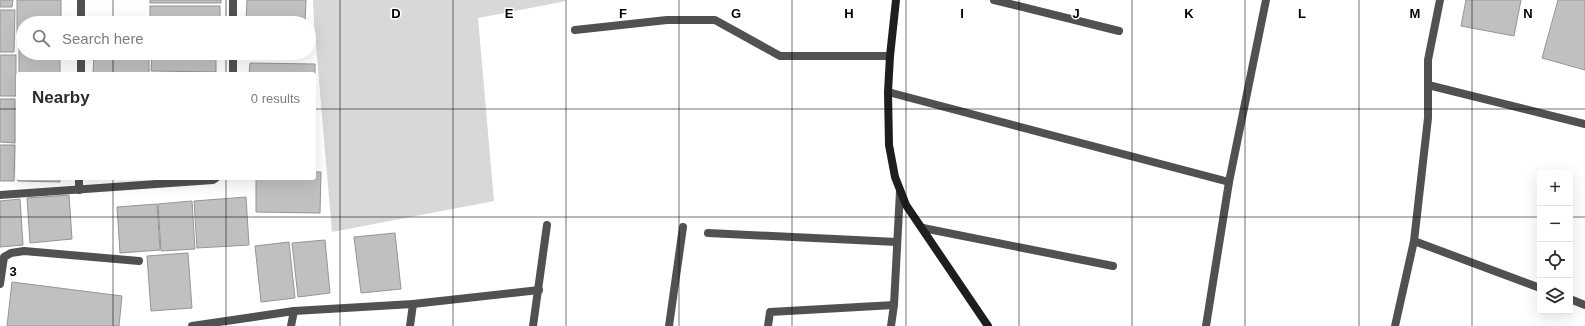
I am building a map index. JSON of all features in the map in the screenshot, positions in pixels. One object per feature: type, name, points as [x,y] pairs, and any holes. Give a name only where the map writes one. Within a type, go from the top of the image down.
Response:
[{"type":"street","points":[[81,0],[81,16]]},
{"type":"street","points":[[233,0],[233,16]]},
{"type":"street","points":[[896,0],[888,92],[889,145],[895,178],[906,205],[988,326]]},
{"type":"street","points":[[994,0],[1119,31]]},
{"type":"street","points":[[1206,326],[1229,182],[1266,0]]},
{"type":"street","points":[[1395,326],[1414,241],[1428,118],[1428,60],[1440,0]]},
{"type":"street","points":[[575,30],[667,20],[715,20],[780,56],[890,56]]},
{"type":"street","points":[[81,60],[81,72]]},
{"type":"street","points":[[233,60],[233,72]]},
{"type":"street","points":[[1428,85],[1585,124]]},
{"type":"street","points":[[888,92],[1229,182]]},
{"type":"street","points":[[79,180],[79,190]]},
{"type":"street","points":[[0,195],[213,180]]},
{"type":"street","points":[[891,326],[894,304],[900,191]]},
{"type":"street","points":[[533,326],[547,225]]},
{"type":"street","points":[[669,326],[683,227]]},
{"type":"street","points":[[922,228],[1113,266]]},
{"type":"street","points":[[708,233],[897,242]]},
{"type":"street","points":[[1414,241],[1537,287]]},
{"type":"street","points":[[0,284],[4,257],[11,253],[24,251],[139,261]]},
{"type":"street","points":[[192,326],[294,311],[412,304],[539,290]]},
{"type":"street","points":[[1573,300],[1585,304]]},
{"type":"street","points":[[410,326],[412,304]]},
{"type":"street","points":[[768,326],[770,312],[894,304]]},
{"type":"street","points":[[291,326],[294,311]]},
{"type":"shaded area","points":[[313,0],[567,0],[478,18],[494,201],[332,232],[316,45],[316,16],[314,16]]},
{"type":"building","points":[[0,0],[13,0],[12,7],[0,7]]},
{"type":"building","points":[[17,0],[61,0],[61,16],[17,16]]},
{"type":"building","points":[[150,0],[221,0],[221,3],[150,3]]},
{"type":"building","points":[[247,0],[306,0],[305,16],[246,16]]},
{"type":"building","points":[[1466,0],[1521,0],[1514,36],[1461,26]]},
{"type":"building","points":[[1558,0],[1585,0],[1585,70],[1542,58]]},
{"type":"building","points":[[150,6],[220,6],[220,16],[150,16]]},
{"type":"building","points":[[0,10],[15,10],[14,52],[0,52]]},
{"type":"building","points":[[0,55],[16,55],[16,96],[0,96]]},
{"type":"building","points":[[19,60],[60,60],[60,72],[19,72]]},
{"type":"building","points":[[94,60],[149,60],[149,72],[93,72]]},
{"type":"building","points":[[152,60],[216,60],[216,72],[151,71]]},
{"type":"building","points":[[250,63],[315,64],[315,72],[249,72]]},
{"type":"building","points":[[0,99],[15,99],[15,143],[0,142]]},
{"type":"building","points":[[0,145],[15,145],[14,181],[0,181]]},
{"type":"building","points":[[316,172],[321,172],[320,213],[256,212],[256,180],[316,180]]},
{"type":"building","points":[[60,180],[60,182],[18,181]]},
{"type":"building","points":[[69,195],[72,239],[30,243],[27,198]]},
{"type":"building","points":[[246,197],[249,245],[197,248],[194,201]]},
{"type":"building","points":[[20,199],[23,245],[0,247],[0,201]]},
{"type":"building","points":[[192,201],[195,249],[161,251],[158,204]]},
{"type":"building","points":[[157,204],[160,250],[120,253],[117,207]]},
{"type":"building","points":[[395,233],[401,289],[361,293],[354,237]]},
{"type":"building","points":[[325,240],[330,293],[298,297],[292,243]]},
{"type":"building","points":[[289,242],[295,298],[261,302],[255,246]]},
{"type":"building","points":[[188,253],[192,308],[151,311],[147,256]]},
{"type":"building","points":[[12,282],[122,296],[119,326],[7,326]]}]
